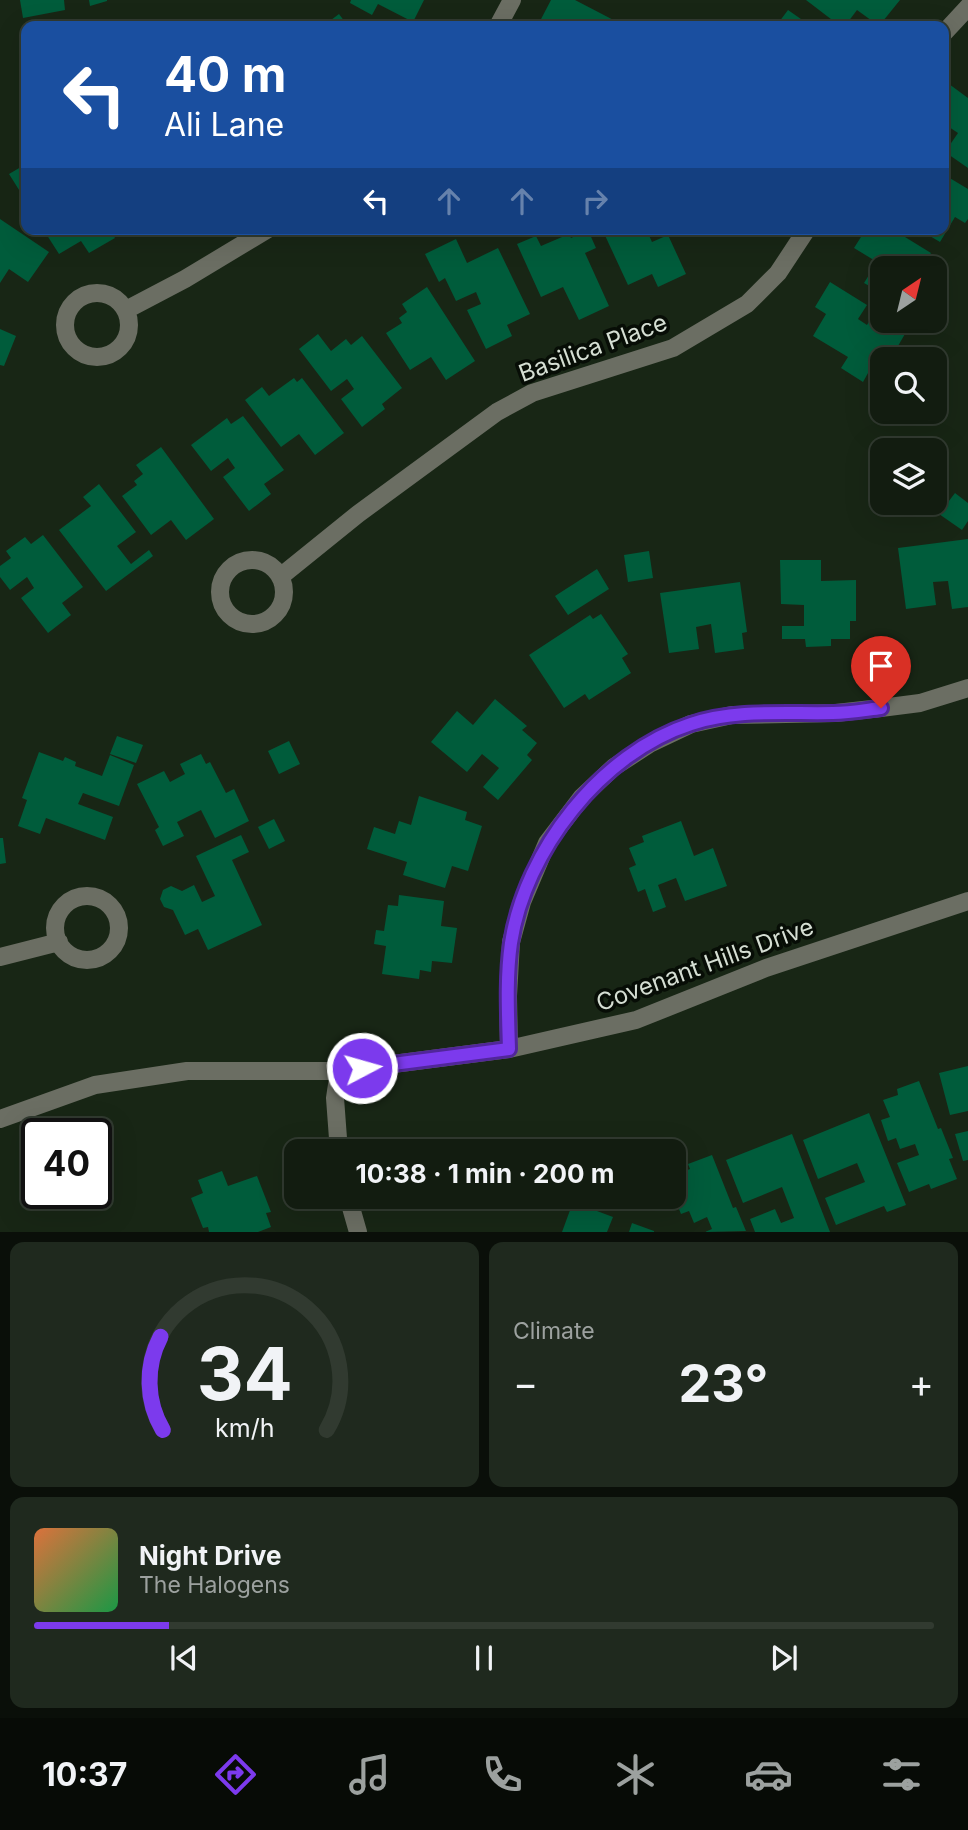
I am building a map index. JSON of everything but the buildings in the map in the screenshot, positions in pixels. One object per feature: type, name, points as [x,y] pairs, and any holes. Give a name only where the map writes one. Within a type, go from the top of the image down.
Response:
[{"type":"street","points":[[501,21],[512,0]]},
{"type":"street","points":[[949,28],[968,7]]},
{"type":"street","points":[[125,310],[185,279],[258,235]]},
{"type":"street","name":"Basilica Place","points":[[280,577],[358,514],[497,412],[532,393],[673,348],[747,304],[778,273],[803,235]]},
{"type":"street","points":[[509,1049],[511,942],[522,902],[547,843],[582,797],[614,767],[650,743],[691,724],[732,715],[836,713],[907,705],[968,688]]},
{"type":"street","name":"Covenant Hills Drive","points":[[0,1119],[95,1085],[187,1071],[339,1071],[509,1049],[636,1020],[766,968],[968,901]]},
{"type":"street","points":[[0,957],[59,942]]},
{"type":"street","points":[[338,1139],[335,1098],[339,1071]]},
{"type":"street","points":[[352,1209],[358,1231]]},
{"type":"route","points":[[362,1068],[509,1049],[511,942],[522,902],[547,843],[582,797],[614,767],[650,743],[691,724],[732,715],[836,713],[881,708]]}]
